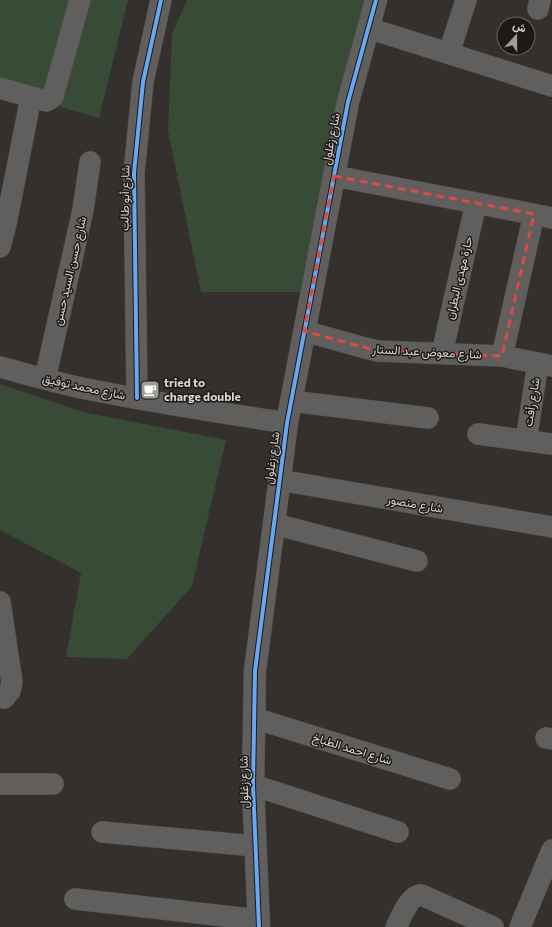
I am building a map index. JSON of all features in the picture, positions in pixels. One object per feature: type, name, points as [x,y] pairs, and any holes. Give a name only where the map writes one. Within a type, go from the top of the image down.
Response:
[{"type":"street","points":[[0,88],[46,101],[53,96],[80,0]]},
{"type":"street","name":"شارع أبو طالب","points":[[137,398],[134,173],[143,82],[161,0]]},
{"type":"street","name":"شارع زغلول","points":[[259,923],[253,785],[254,672],[287,423],[348,102],[376,0]]},
{"type":"street","points":[[449,53],[466,0]]},
{"type":"street","points":[[368,28],[552,86]]},
{"type":"street","points":[[0,247],[6,224],[31,97]]},
{"type":"street","name":"شارع حسن السيد حسن","points":[[45,379],[84,210],[90,162]]},
{"type":"street","points":[[334,176],[543,216],[502,356]]},
{"type":"street","name":"حارة مهدى البطران","points":[[442,353],[476,203]]},
{"type":"street","name":"شارع معوض عبد الستار","points":[[304,331],[378,351],[502,356],[545,365]]},
{"type":"street","name":"شارع رأفت","points":[[526,441],[545,365]]},
{"type":"street","name":"شارع محمد توفيق","points":[[0,367],[91,390],[287,423]]},
{"type":"street","points":[[291,401],[428,418]]},
{"type":"street","points":[[478,434],[552,444]]},
{"type":"street","name":"شارع منصور","points":[[279,480],[552,527]]},
{"type":"street","points":[[274,524],[417,561]]},
{"type":"street","points":[[0,602],[12,682],[10,691],[2,697]]},
{"type":"street","name":"شارع احمد الطباخ","points":[[254,718],[450,779]]},
{"type":"street","points":[[0,784],[53,784]]},
{"type":"street","points":[[253,785],[398,832]]},
{"type":"street","points":[[102,832],[255,846]]},
{"type":"street","points":[[520,927],[550,858]]},
{"type":"street","points":[[396,927],[409,903],[413,898],[420,895],[493,927]]},
{"type":"street","points":[[75,899],[259,923]]},
{"type":"highlighted area","points":[[334,176],[534,214],[502,356],[378,351],[304,331]]},
{"type":"green space","points":[[0,0],[128,0],[99,118],[0,89]]},
{"type":"green space","points":[[187,0],[365,0],[302,292],[201,292],[168,131],[172,34]]},
{"type":"green space","points":[[0,384],[83,412],[226,440],[192,586],[127,659],[66,657],[81,573],[0,530]]},
{"type":"cycle path","points":[[137,398],[134,173],[143,82],[161,0]]},
{"type":"cycle path","points":[[259,927],[253,785],[255,671],[287,423],[348,102],[376,0]]},
{"type":"place","name":"tried to charge double","points":[[150,390]]}]
